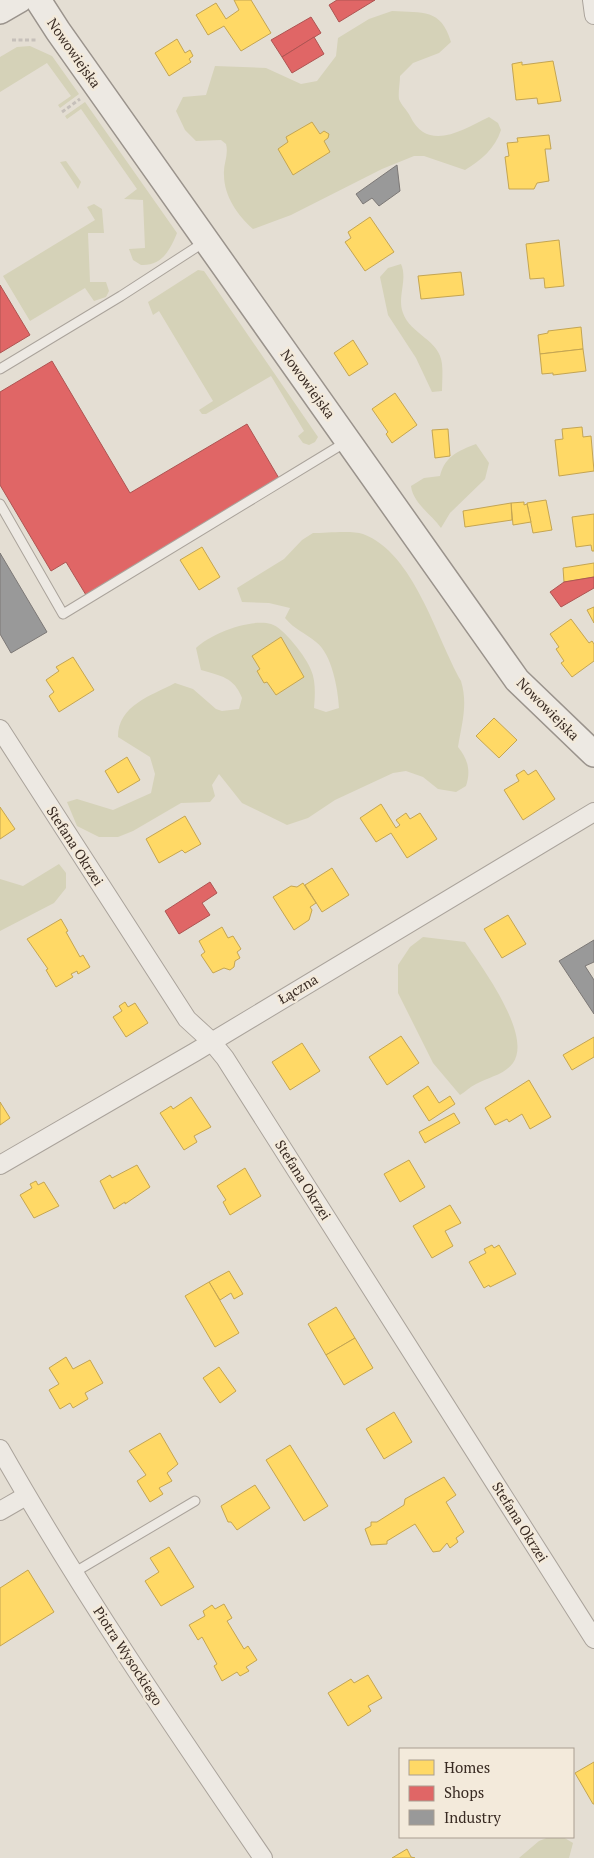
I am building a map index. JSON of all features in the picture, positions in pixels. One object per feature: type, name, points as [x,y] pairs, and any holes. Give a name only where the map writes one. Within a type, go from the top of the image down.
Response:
[{"type":"street","points":[[0,11],[18,0]]},
{"type":"street","name":"Nowowiejska","points":[[38,0],[58,31],[517,680],[594,754]]},
{"type":"street","points":[[592,0],[594,15]]},
{"type":"street","name":"Stefana Okrzei","points":[[0,729],[187,1019],[211,1041],[225,1058],[594,1639]]},
{"type":"street","name":"Łączna","points":[[0,1164],[211,1041],[594,812]]},
{"type":"street","name":"Piotra Wysockiego","points":[[0,1449],[26,1496],[179,1735],[263,1858]]},
{"type":"street","points":[[0,1511],[26,1496]]},
{"type":"lane","points":[[0,369],[121,296],[206,241]]},
{"type":"lane","points":[[0,504],[63,614],[348,441]]},
{"type":"lane","points":[[75,1572],[195,1501]]},
{"type":"path","points":[[12,40],[45,39]]},
{"type":"path","points":[[62,112],[86,96]]},
{"type":"shaded area","points":[[392,11],[422,13],[436,18],[447,31],[451,42],[439,53],[413,63],[400,76],[399,99],[417,127],[426,134],[446,135],[468,128],[489,117],[498,123],[501,130],[495,143],[482,158],[465,170],[424,156],[414,156],[382,169],[291,215],[253,229],[237,212],[226,190],[224,171],[227,152],[226,144],[221,140],[196,141],[185,130],[176,111],[183,97],[206,95],[215,66],[266,68],[301,84],[317,81],[336,56],[338,38],[369,19]]},
{"type":"shaded area","points":[[30,46],[52,56],[79,94],[60,108],[58,105],[71,96],[47,63],[0,92],[0,57],[17,47]]},
{"type":"shaded area","points":[[85,102],[177,233],[168,251],[160,260],[154,263],[141,265],[133,260],[129,249],[145,248],[143,200],[124,199],[137,189],[81,109],[67,119],[65,116]]},
{"type":"shaded area","points":[[66,161],[81,182],[78,189],[60,162]]},
{"type":"shaded area","points":[[94,204],[102,209],[104,233],[88,233],[90,282],[106,282],[109,291],[106,297],[94,301],[85,288],[30,321],[3,276],[95,220],[87,207]]},
{"type":"shaded area","points":[[401,264],[403,276],[401,307],[407,320],[431,343],[440,356],[442,391],[432,392],[416,358],[388,315],[380,277],[388,268]]},
{"type":"shaded area","points":[[198,270],[204,271],[318,437],[315,442],[309,445],[303,443],[298,436],[304,431],[271,376],[206,414],[202,414],[199,410],[213,401],[159,311],[153,315],[148,302]]},
{"type":"shaded area","points":[[476,444],[489,463],[485,479],[450,513],[441,528],[415,498],[411,486],[424,478],[440,476],[445,464],[453,455]]},
{"type":"shaded area","points":[[346,532],[363,534],[381,544],[410,577],[422,598],[461,681],[464,706],[458,747],[468,765],[466,786],[456,792],[438,789],[423,777],[406,771],[393,773],[335,800],[308,818],[287,825],[242,803],[219,774],[212,785],[215,796],[210,802],[181,803],[133,831],[118,837],[99,837],[77,826],[67,802],[77,799],[113,810],[151,793],[155,774],[150,757],[118,737],[119,726],[124,717],[130,709],[146,697],[175,683],[193,689],[216,709],[222,711],[239,709],[242,698],[231,681],[201,670],[196,648],[211,637],[231,628],[253,623],[276,626],[300,651],[309,665],[313,674],[314,708],[326,712],[339,708],[336,682],[330,663],[322,648],[316,642],[285,618],[290,608],[269,603],[242,602],[237,588],[284,559],[302,540],[313,533]]},
{"type":"shaded area","points":[[59,864],[66,873],[66,888],[54,903],[0,931],[0,879],[23,886]]},
{"type":"shaded area","points":[[423,937],[465,942],[502,1001],[511,1019],[516,1036],[517,1051],[513,1063],[501,1073],[474,1085],[460,1095],[433,1063],[398,993],[398,965],[410,947]]},
{"type":"shaded area","points":[[546,1838],[565,1838],[573,1843],[569,1858],[519,1858],[539,1841]]},
{"type":"building: Homes","points":[[234,0],[251,0],[271,33],[241,51],[224,26],[208,35],[196,15],[216,3],[226,19],[239,10]]},
{"type":"building: Homes","points":[[177,39],[185,53],[190,50],[193,56],[189,59],[191,62],[169,76],[155,53]]},
{"type":"building: Homes","points":[[553,61],[561,101],[538,104],[537,98],[516,100],[512,64],[522,62],[522,65]]},
{"type":"building: Homes","points":[[312,122],[320,134],[324,131],[329,134],[328,138],[324,141],[330,152],[293,175],[278,149],[288,142],[286,137]]},
{"type":"building: Homes","points":[[549,135],[551,149],[545,149],[549,181],[537,183],[534,189],[509,189],[505,157],[509,156],[507,143],[518,142],[517,138]]},
{"type":"building: Homes","points":[[370,217],[394,252],[365,271],[345,242],[351,238],[348,232]]},
{"type":"building: Homes","points":[[559,240],[564,286],[545,288],[544,278],[530,279],[526,244]]},
{"type":"building: Homes","points":[[461,272],[464,295],[421,299],[418,276]]},
{"type":"building: Homes","points":[[581,327],[583,349],[540,354],[538,335],[548,333],[548,331]]},
{"type":"building: Homes","points":[[353,340],[368,364],[349,376],[334,353]]},
{"type":"building: Homes","points":[[583,349],[586,371],[553,375],[553,373],[542,374],[540,354]]},
{"type":"building: Homes","points":[[395,393],[417,425],[392,443],[386,434],[388,432],[372,409]]},
{"type":"building: Homes","points":[[582,427],[583,437],[591,436],[594,471],[559,476],[555,440],[563,439],[562,429]]},
{"type":"building: Homes","points":[[448,429],[450,456],[435,458],[432,430]]},
{"type":"building: Homes","points":[[546,500],[552,530],[533,533],[527,503]]},
{"type":"building: Homes","points":[[524,502],[524,505],[527,504],[531,522],[513,525],[511,503]]},
{"type":"building: Homes","points":[[511,503],[512,520],[465,527],[463,511]]},
{"type":"building: Homes","points":[[594,514],[594,551],[592,551],[591,545],[576,547],[572,517]]},
{"type":"building: Homes","points":[[202,547],[220,577],[199,590],[180,560]]},
{"type":"building: Homes","points":[[594,563],[594,577],[564,582],[563,568]]},
{"type":"building: Homes","points":[[594,607],[594,623],[587,610]]},
{"type":"building: Homes","points":[[571,619],[589,643],[592,641],[594,644],[594,661],[572,677],[561,663],[564,661],[556,649],[559,647],[550,634]]},
{"type":"building: Homes","points":[[281,637],[304,677],[276,695],[267,682],[264,683],[257,671],[260,669],[252,656]]},
{"type":"building: Homes","points":[[73,657],[94,690],[59,712],[49,696],[54,692],[46,680],[59,671],[56,667]]},
{"type":"building: Homes","points":[[494,718],[517,740],[499,758],[476,736]]},
{"type":"building: Homes","points":[[127,757],[140,780],[118,793],[105,771]]},
{"type":"building: Homes","points":[[524,770],[528,775],[536,770],[555,799],[523,820],[504,790],[519,781],[516,775]]},
{"type":"building: Homes","points":[[381,804],[396,828],[400,825],[396,820],[406,813],[410,819],[420,813],[437,839],[407,858],[391,833],[376,842],[360,818]]},
{"type":"building: Homes","points":[[0,807],[15,829],[0,839]]},
{"type":"building: Homes","points":[[185,816],[201,844],[185,853],[182,850],[159,863],[146,839]]},
{"type":"building: Homes","points":[[332,868],[349,895],[322,912],[305,885]]},
{"type":"building: Homes","points":[[303,883],[316,903],[310,907],[312,910],[309,920],[294,930],[273,897],[291,886],[297,887]]},
{"type":"building: Homes","points":[[508,915],[526,944],[502,958],[484,929]]},
{"type":"building: Homes","points":[[61,919],[80,957],[83,955],[90,967],[78,974],[77,971],[71,974],[73,977],[56,987],[46,970],[48,969],[27,939]]},
{"type":"building: Homes","points":[[222,927],[228,938],[233,936],[241,949],[237,952],[240,958],[235,961],[234,967],[230,970],[224,968],[213,973],[201,955],[205,952],[199,941]]},
{"type":"building: Homes","points":[[125,1002],[128,1007],[135,1003],[148,1023],[126,1037],[113,1017],[122,1011],[119,1006]]},
{"type":"building: Homes","points":[[401,1036],[419,1063],[387,1085],[369,1057]]},
{"type":"building: Homes","points":[[594,1037],[594,1057],[572,1070],[563,1055]]},
{"type":"building: Homes","points":[[302,1043],[320,1071],[290,1090],[272,1062]]},
{"type":"building: Homes","points":[[529,1080],[551,1117],[530,1129],[522,1114],[509,1122],[507,1119],[495,1125],[485,1108]]},
{"type":"building: Homes","points":[[428,1086],[439,1103],[450,1096],[455,1104],[429,1121],[413,1096]]},
{"type":"building: Homes","points":[[191,1097],[211,1127],[194,1136],[197,1142],[184,1150],[160,1113],[171,1106],[173,1109]]},
{"type":"building: Homes","points":[[0,1102],[10,1118],[0,1125]]},
{"type":"building: Homes","points":[[454,1113],[460,1123],[425,1143],[419,1132]]},
{"type":"building: Homes","points":[[409,1160],[425,1187],[400,1202],[384,1174]]},
{"type":"building: Homes","points":[[137,1165],[150,1187],[114,1209],[100,1181],[110,1175],[112,1178]]},
{"type":"building: Homes","points":[[245,1168],[261,1196],[230,1215],[223,1202],[226,1200],[217,1186]]},
{"type":"building: Homes","points":[[36,1181],[38,1185],[44,1182],[59,1206],[34,1218],[20,1195],[32,1188],[30,1184]]},
{"type":"building: Homes","points":[[450,1205],[461,1223],[445,1231],[453,1246],[432,1258],[413,1226]]},
{"type":"building: Homes","points":[[492,1245],[494,1248],[499,1245],[516,1274],[484,1288],[469,1262],[486,1253],[484,1249]]},
{"type":"building: Homes","points":[[229,1271],[243,1294],[234,1299],[231,1293],[220,1300],[209,1282]]},
{"type":"building: Homes","points":[[209,1282],[239,1333],[215,1347],[185,1296]]},
{"type":"building: Homes","points":[[336,1307],[355,1338],[326,1355],[308,1324]]},
{"type":"building: Homes","points":[[355,1338],[373,1368],[344,1385],[326,1355]]},
{"type":"building: Homes","points":[[66,1357],[73,1369],[90,1360],[103,1383],[85,1393],[88,1399],[73,1408],[70,1403],[60,1409],[49,1390],[59,1384],[49,1368]]},
{"type":"building: Homes","points":[[219,1367],[236,1391],[220,1403],[203,1378]]},
{"type":"building: Homes","points":[[394,1412],[412,1442],[384,1459],[366,1429]]},
{"type":"building: Homes","points":[[160,1433],[178,1464],[167,1473],[172,1481],[159,1488],[163,1494],[150,1502],[137,1481],[146,1475],[129,1451]]},
{"type":"building: Homes","points":[[290,1445],[328,1506],[304,1521],[266,1460]]},
{"type":"building: Homes","points":[[444,1477],[456,1495],[446,1502],[464,1532],[456,1538],[458,1542],[450,1548],[447,1543],[440,1551],[433,1552],[415,1524],[387,1541],[387,1544],[371,1545],[365,1529],[371,1526],[371,1522],[377,1522],[404,1505],[405,1499]]},
{"type":"building: Homes","points":[[255,1485],[270,1508],[237,1530],[231,1522],[228,1522],[221,1506]]},
{"type":"building: Homes","points":[[169,1547],[194,1587],[161,1606],[145,1581],[159,1572],[150,1558]]},
{"type":"building: Homes","points":[[28,1570],[54,1612],[0,1646],[0,1588]]},
{"type":"building: Homes","points":[[224,1604],[232,1618],[227,1621],[244,1649],[248,1646],[257,1660],[246,1667],[249,1671],[240,1676],[237,1672],[222,1681],[214,1666],[217,1664],[202,1637],[198,1640],[189,1625],[205,1616],[203,1611],[212,1605],[215,1609]]},
{"type":"building: Homes","points":[[368,1675],[382,1698],[368,1706],[371,1711],[348,1726],[328,1693],[351,1679],[354,1683]]},
{"type":"building: Homes","points":[[594,1762],[594,1804],[593,1804],[575,1773]]},
{"type":"building: Homes","points":[[407,1849],[411,1857],[415,1858],[392,1858]]},
{"type":"building: Shops","points":[[337,0],[375,0],[339,22],[329,5]]},
{"type":"building: Shops","points":[[311,17],[321,33],[282,57],[271,40]]},
{"type":"building: Shops","points":[[314,37],[324,54],[292,73],[282,57]]},
{"type":"building: Shops","points":[[0,285],[30,335],[0,353]]},
{"type":"building: Shops","points":[[52,361],[130,493],[247,424],[280,480],[86,595],[66,562],[51,571],[0,485],[0,392]]},
{"type":"building: Shops","points":[[594,577],[594,588],[561,607],[550,592],[564,582]]},
{"type":"building: Shops","points":[[210,882],[217,893],[202,903],[210,915],[179,934],[165,911]]},
{"type":"building: Industry","points":[[397,165],[400,191],[379,206],[372,198],[363,204],[356,194]]},
{"type":"building: Industry","points":[[0,553],[47,632],[11,653],[0,634]]},
{"type":"building: Industry","points":[[594,940],[594,962],[585,966],[594,980],[594,1014],[559,961]]}]
